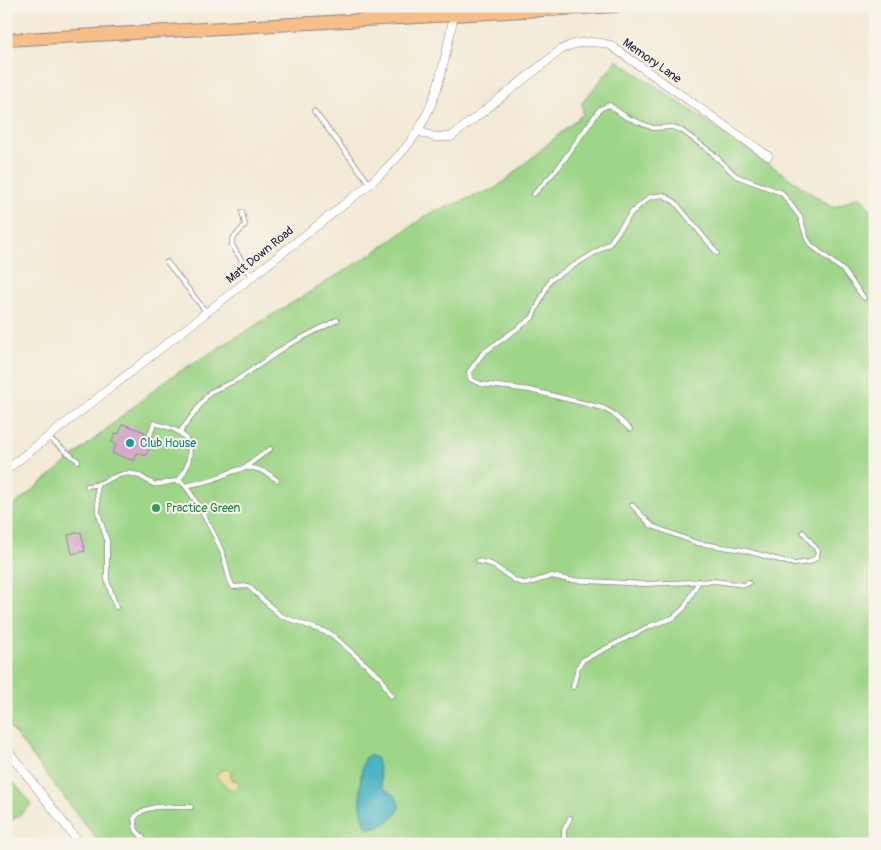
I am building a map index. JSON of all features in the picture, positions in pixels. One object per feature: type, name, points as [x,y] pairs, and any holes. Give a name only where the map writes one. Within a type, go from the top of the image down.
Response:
[{"type":"highway","points":[[6,40],[454,11],[615,6]]},
{"type":"street","name":"Matt Down Road","points":[[6,470],[370,184],[394,161],[418,131],[440,82],[454,11]]},
{"type":"street","name":"Memory Lane","points":[[418,131],[434,137],[451,136],[562,49],[580,42],[597,41],[610,45],[768,156]]},
{"type":"street","points":[[6,748],[80,844]]},
{"type":"lane","points":[[534,194],[558,168],[600,109],[609,105],[626,117],[653,128],[672,127],[681,130],[711,152],[736,176],[782,193],[800,217],[807,239],[811,245],[844,270],[864,298]]},
{"type":"lane","points":[[314,111],[370,184]]},
{"type":"lane","points":[[630,429],[612,413],[602,408],[530,390],[481,384],[470,379],[469,372],[482,353],[532,318],[550,280],[609,244],[632,212],[650,198],[663,195],[675,202],[717,253]]},
{"type":"lane","points":[[242,212],[245,224],[232,240],[232,245],[252,276]]},
{"type":"lane","points":[[167,262],[208,313]]},
{"type":"lane","points":[[180,432],[210,392],[237,380],[288,345],[337,320]]},
{"type":"lane","points":[[150,435],[154,424],[180,432],[188,444],[190,458],[186,470],[178,481]]},
{"type":"lane","points":[[48,437],[78,461]]},
{"type":"lane","points":[[186,486],[211,480],[245,467],[270,449]]},
{"type":"lane","points":[[245,467],[264,471],[277,480]]},
{"type":"lane","points":[[87,486],[97,486],[109,477],[135,474],[155,484],[178,481],[186,486],[194,496],[223,555],[228,577],[233,587],[248,586],[281,616],[331,634],[381,678],[391,696]]},
{"type":"lane","points":[[97,486],[98,512],[107,541],[107,580],[116,607]]},
{"type":"lane","points":[[632,505],[648,523],[665,532],[697,543],[743,550],[788,563],[806,563],[817,557],[818,551],[803,532]]},
{"type":"lane","points":[[478,561],[491,564],[516,581],[526,584],[552,576],[569,580],[645,584],[699,581],[744,585],[749,583]]},
{"type":"lane","points":[[573,687],[578,668],[583,660],[650,626],[673,618],[684,608],[699,581]]},
{"type":"lane","points":[[148,844],[134,826],[134,819],[139,812],[152,808],[191,807]]},
{"type":"lane","points":[[564,844],[564,830],[570,818]]},
{"type":"green space","points":[[617,60],[833,208],[860,196],[875,215],[875,844],[100,844],[6,722],[6,512],[166,380],[372,254],[430,213],[496,188],[583,114],[582,103]]},
{"type":"green space","points":[[6,773],[32,805],[6,825]]},
{"type":"sand","points":[[227,769],[231,773],[231,780],[238,781],[240,784],[235,790],[229,789],[216,776],[221,770]]},
{"type":"water","points":[[370,755],[377,759],[382,786],[395,796],[399,809],[397,814],[387,822],[368,828],[362,814],[360,782],[363,763],[366,757]]},
{"type":"building","name":"Club House","points":[[123,424],[145,432],[142,441],[150,444],[146,456],[137,453],[134,461],[112,453],[116,444],[112,442],[115,433],[119,434]]},
{"type":"building","points":[[81,532],[85,551],[72,554],[68,535]]},
{"type":"waterway","points":[[482,844],[484,839]]},
{"type":"place","name":"Club House","points":[[130,443]]},
{"type":"place","name":"Practice Green","points":[[156,508]]}]
